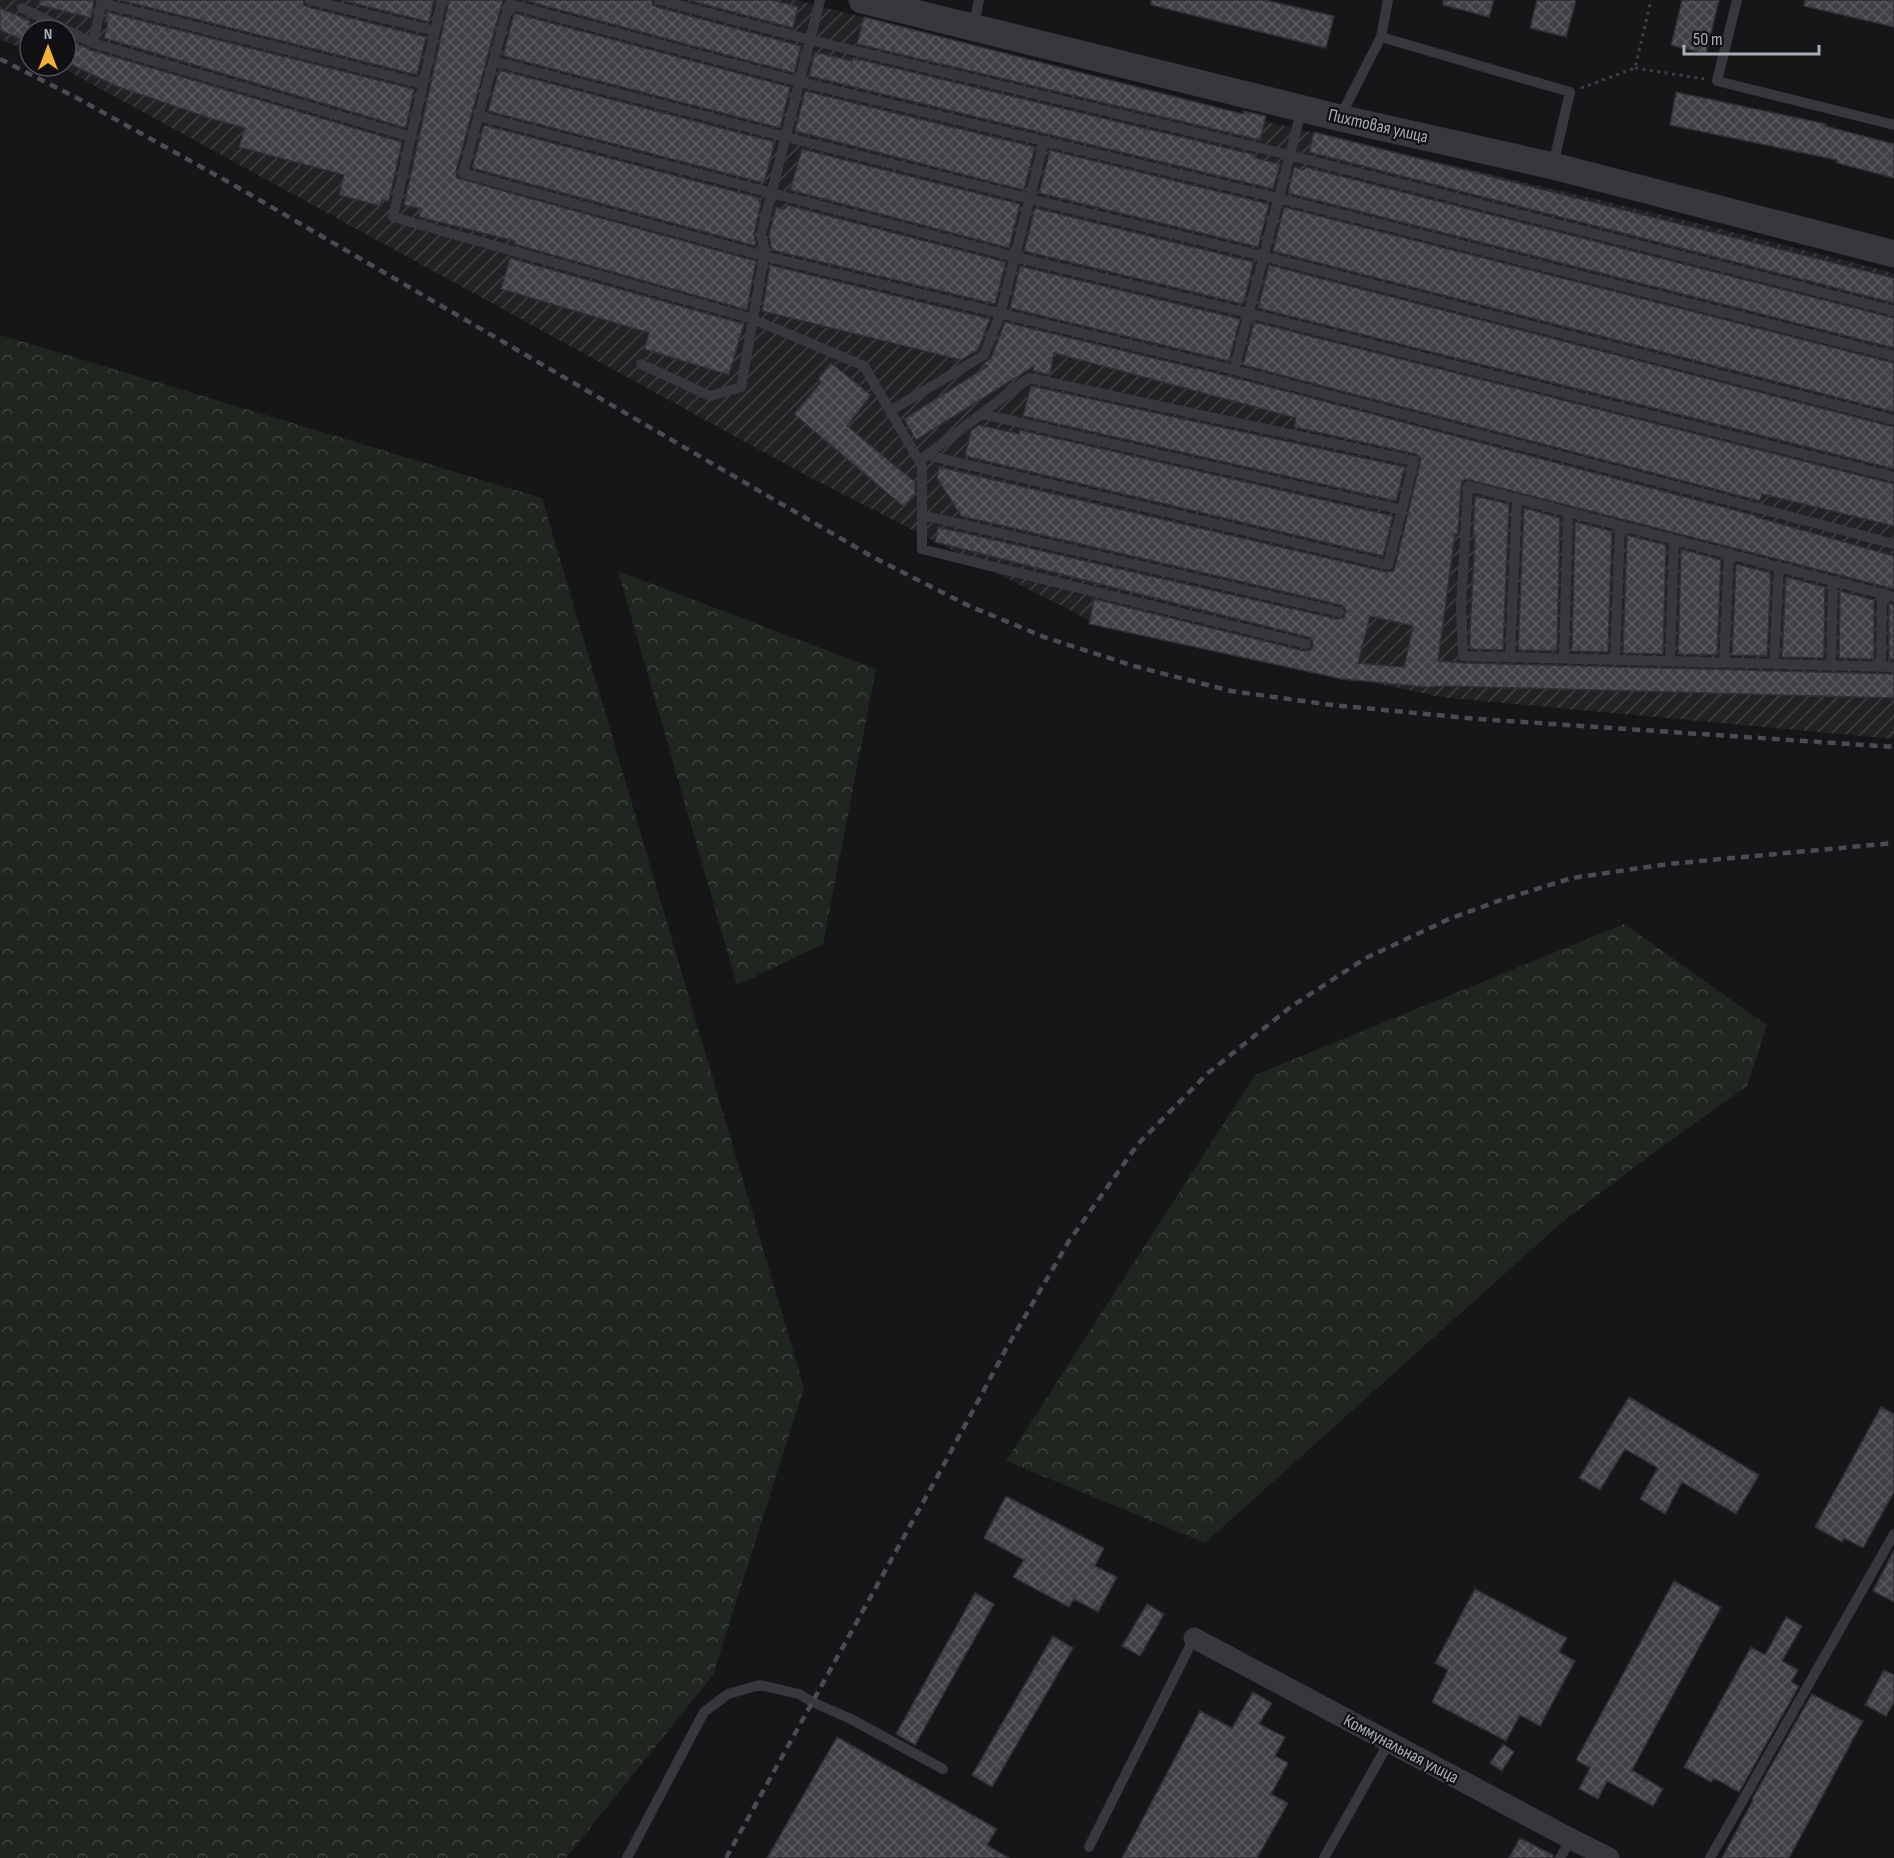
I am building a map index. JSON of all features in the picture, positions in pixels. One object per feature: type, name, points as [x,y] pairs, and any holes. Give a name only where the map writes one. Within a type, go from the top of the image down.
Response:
[{"type":"street","name":"Пихтовая улица","points":[[862,0],[1302,108],[1553,166],[1894,254]]},
{"type":"street","name":"Коммунальная улица","points":[[1194,1638],[1609,1858]]},
{"type":"lane","points":[[310,0],[435,31]]},
{"type":"lane","points":[[442,0],[393,217],[753,320],[864,366],[890,411],[923,458],[1388,565],[1414,461],[1029,378],[923,458],[922,549],[1306,644]]},
{"type":"lane","points":[[660,0],[810,40],[1289,156],[1894,311]]},
{"type":"lane","points":[[641,364],[710,396],[741,387],[765,251],[761,235],[820,0]]},
{"type":"lane","points":[[973,28],[979,0]]},
{"type":"lane","points":[[1340,117],[1381,37],[1388,0]]},
{"type":"lane","points":[[1737,0],[1718,81],[1894,125]]},
{"type":"lane","points":[[93,43],[102,1],[423,84]]},
{"type":"lane","points":[[1894,356],[1278,198],[800,82],[509,4],[463,173],[764,256],[1000,315],[1233,369],[1894,544]]},
{"type":"lane","points":[[22,8],[93,43],[411,137]]},
{"type":"lane","points":[[1381,37],[1570,92],[1553,166]]},
{"type":"lane","points":[[493,61],[1030,199],[1263,256],[1894,420]]},
{"type":"lane","points":[[1233,369],[1302,108]]},
{"type":"lane","points":[[478,116],[1015,257],[1248,313],[1894,477]]},
{"type":"lane","points":[[890,411],[984,355],[1000,315],[1044,142]]},
{"type":"lane","points":[[982,414],[1402,510]]},
{"type":"lane","points":[[1894,597],[1468,486],[1461,606],[1463,656],[1894,667]]},
{"type":"lane","points":[[1510,657],[1516,499]]},
{"type":"lane","points":[[1564,658],[1568,512]]},
{"type":"lane","points":[[922,515],[1339,612]]},
{"type":"lane","points":[[1615,660],[1620,526]]},
{"type":"lane","points":[[1670,661],[1674,540]]},
{"type":"lane","points":[[1724,663],[1729,554]]},
{"type":"lane","points":[[1774,664],[1779,567]]},
{"type":"lane","points":[[1831,666],[1833,581]]},
{"type":"lane","points":[[1881,667],[1882,594]]},
{"type":"lane","points":[[1710,1858],[1894,1534]]},
{"type":"lane","points":[[1089,1847],[1194,1638]]},
{"type":"lane","points":[[627,1858],[704,1712],[728,1694],[760,1685],[799,1694],[849,1718],[943,1769]]},
{"type":"lane","points":[[1324,1858],[1389,1742]]},
{"type":"lane","points":[[1560,1858],[1571,1839]]},
{"type":"path","points":[[1635,68],[1650,0]]},
{"type":"path","points":[[1570,92],[1635,68],[1718,81]]},
{"type":"shaded area","points":[[0,0],[797,0],[1180,101],[1705,225],[1894,273],[1894,739],[1440,697],[1089,620],[813,479],[78,76],[78,18],[18,18],[18,47],[0,39]]},
{"type":"green space","points":[[0,335],[542,498],[804,1388],[713,1675],[566,1858],[0,1858]]},
{"type":"green space","points":[[618,571],[876,669],[823,944],[737,985]]},
{"type":"green space","points":[[1624,924],[1767,1025],[1747,1086],[1562,1222],[1205,1543],[1006,1461],[1255,1075]]},
{"type":"building","points":[[40,0],[94,0],[91,18],[39,5]]},
{"type":"building","points":[[120,0],[303,0],[304,5],[308,7],[426,37],[417,75]]},
{"type":"building","points":[[341,0],[434,0],[429,22]]},
{"type":"building","points":[[449,0],[503,0],[456,171],[457,178],[756,261],[747,310],[514,244],[515,241],[419,217],[421,209],[404,205]]},
{"type":"building","points":[[523,0],[652,0],[653,5],[657,7],[801,46],[794,73]]},
{"type":"building","points":[[688,0],[773,0],[798,7],[793,28]]},
{"type":"building","points":[[1151,0],[1266,0],[1334,16],[1326,48],[1151,5]]},
{"type":"building","points":[[1443,0],[1494,0],[1489,17],[1443,5]]},
{"type":"building","points":[[1537,0],[1576,0],[1566,37],[1530,28]]},
{"type":"building","points":[[1682,0],[1719,0],[1706,54],[1671,45]]},
{"type":"building","points":[[1805,0],[1894,0],[1894,27],[1804,6]]},
{"type":"building","points":[[0,8],[23,18],[18,18],[18,38],[0,30]]},
{"type":"building","points":[[107,12],[414,89],[406,128],[104,38],[108,22],[105,22]]},
{"type":"building","points":[[514,13],[790,87],[780,128],[503,56]]},
{"type":"building","points":[[864,17],[1243,114],[1244,111],[1266,116],[1260,140],[857,44]]},
{"type":"building","points":[[78,44],[91,50],[402,142],[389,201],[382,200],[380,206],[339,195],[344,175],[239,147],[245,128],[116,86],[78,68]]},
{"type":"building","points":[[815,52],[852,61],[853,58],[1256,155],[1255,158],[1280,164],[1273,189],[809,76]]},
{"type":"building","points":[[499,70],[775,142],[764,183],[488,111]]},
{"type":"building","points":[[805,91],[1035,147],[1024,190],[795,131]]},
{"type":"building","points":[[1676,92],[1826,124],[1825,126],[1894,144],[1894,178],[1837,163],[1837,160],[1670,125]]},
{"type":"building","points":[[484,125],[760,198],[761,203],[754,234],[756,246],[472,168]]},
{"type":"building","points":[[1314,132],[1894,278],[1894,303],[1309,152]]},
{"type":"building","points":[[802,149],[1020,204],[1009,248],[790,190]]},
{"type":"building","points":[[1050,150],[1269,204],[1258,247],[1039,193]]},
{"type":"building","points":[[1294,167],[1304,170],[1305,167],[1894,318],[1894,348],[1288,193]]},
{"type":"building","points":[[787,205],[1006,262],[995,304],[772,250],[769,235],[776,207],[785,209]]},
{"type":"building","points":[[1284,207],[1894,363],[1894,412],[1273,251]]},
{"type":"building","points":[[1035,208],[1254,262],[1243,304],[1024,251]]},
{"type":"building","points":[[510,258],[744,324],[729,375],[644,349],[649,333],[501,289]]},
{"type":"building","points":[[770,265],[990,319],[978,350],[961,360],[762,311]]},
{"type":"building","points":[[1269,265],[1894,427],[1894,469],[1258,308]]},
{"type":"building","points":[[1020,266],[1240,319],[1229,361],[1010,308]]},
{"type":"building","points":[[1005,322],[1232,377],[1757,516],[1894,556],[1894,589],[1466,479],[1462,481],[1461,486],[1458,534],[1455,534],[1438,661],[1894,674],[1894,698],[1425,687],[1342,679],[1089,624],[1094,599],[1304,651],[1311,650],[1313,645],[1312,639],[1308,637],[935,542],[938,527],[1337,619],[1344,617],[1346,610],[1341,605],[961,516],[937,478],[939,467],[1387,572],[1393,571],[1395,567],[1421,459],[1416,454],[1294,427],[1296,418],[1054,353],[1050,375],[1033,371],[1034,366],[916,440],[904,419],[988,366],[982,365],[991,358]],"holes":[[[1370,616],[1413,626],[1404,667],[1358,663]]]},
{"type":"building","points":[[1254,322],[1894,484],[1894,526],[1762,494],[1760,501],[1243,365]]},
{"type":"building","points":[[831,363],[871,395],[847,426],[915,482],[915,494],[904,507],[794,414],[821,382],[818,379]]},
{"type":"building","points":[[1031,386],[1405,467],[1396,501],[1023,416]]},
{"type":"building","points":[[979,425],[1019,434],[1020,430],[1393,516],[1383,556],[965,456],[971,431]]},
{"type":"building","points":[[1475,496],[1509,504],[1503,650],[1470,649]]},
{"type":"building","points":[[1524,508],[1560,518],[1557,651],[1518,650]]},
{"type":"building","points":[[1575,522],[1612,531],[1608,652],[1572,651]]},
{"type":"building","points":[[1627,535],[1666,545],[1663,654],[1623,653]]},
{"type":"building","points":[[1681,549],[1721,560],[1717,655],[1678,654]]},
{"type":"building","points":[[1736,564],[1771,573],[1767,656],[1732,655]]},
{"type":"building","points":[[1786,577],[1825,587],[1824,658],[1782,657]]},
{"type":"building","points":[[1840,591],[1874,600],[1874,659],[1839,658]]},
{"type":"building","points":[[1889,604],[1894,604],[1894,660],[1889,659]]},
{"type":"building","points":[[1629,1397],[1759,1475],[1736,1514],[1682,1482],[1665,1514],[1640,1499],[1658,1468],[1625,1449],[1600,1490],[1579,1478]]},
{"type":"building","points":[[1881,1407],[1894,1414],[1894,1492],[1863,1548],[1844,1538],[1842,1542],[1815,1527]]},
{"type":"building","points":[[1006,1496],[1104,1548],[1095,1566],[1117,1577],[1098,1612],[1074,1599],[1069,1607],[1013,1577],[1024,1560],[984,1538]]},
{"type":"building","points":[[1894,1550],[1894,1602],[1873,1591]]},
{"type":"building","points":[[1674,1581],[1721,1607],[1632,1770],[1663,1789],[1653,1806],[1607,1781],[1598,1799],[1579,1789],[1590,1768],[1576,1760]]},
{"type":"building","points":[[1475,1589],[1567,1638],[1559,1652],[1575,1661],[1540,1726],[1520,1715],[1506,1741],[1432,1702],[1448,1670],[1435,1663]]},
{"type":"building","points":[[975,1593],[994,1604],[915,1745],[896,1734]]},
{"type":"building","points":[[1147,1604],[1164,1614],[1140,1656],[1122,1646]]},
{"type":"building","points":[[1786,1617],[1802,1626],[1782,1661],[1798,1670],[1791,1682],[1799,1686],[1739,1792],[1714,1778],[1711,1782],[1684,1767],[1751,1647],[1765,1655]]},
{"type":"building","points":[[1053,1636],[1073,1648],[992,1787],[972,1775]]},
{"type":"building","points":[[1884,1670],[1894,1675],[1894,1702],[1886,1716],[1865,1705]]},
{"type":"building","points":[[1253,1692],[1272,1703],[1259,1724],[1285,1737],[1275,1756],[1288,1763],[1271,1794],[1288,1803],[1257,1858],[1122,1858],[1200,1711],[1232,1728]]},
{"type":"building","points":[[1812,1694],[1863,1721],[1789,1858],[1722,1858],[1752,1799]]},
{"type":"building","points":[[837,1737],[997,1829],[987,1845],[1009,1858],[767,1858]]},
{"type":"building","points":[[1503,1744],[1514,1752],[1502,1771],[1490,1763]]},
{"type":"building","points":[[1520,1838],[1553,1855],[1553,1858],[1509,1858]]},
{"type":"railway","points":[[0,59],[77,98],[232,184],[871,556],[967,605],[1044,637],[1134,666],[1231,691],[1332,705],[1478,719],[1894,747]]},
{"type":"railway","points":[[726,1858],[1006,1349],[1069,1241],[1138,1144],[1208,1073],[1292,1006],[1366,958],[1449,919],[1498,901],[1572,878],[1668,864],[1894,843]]}]
